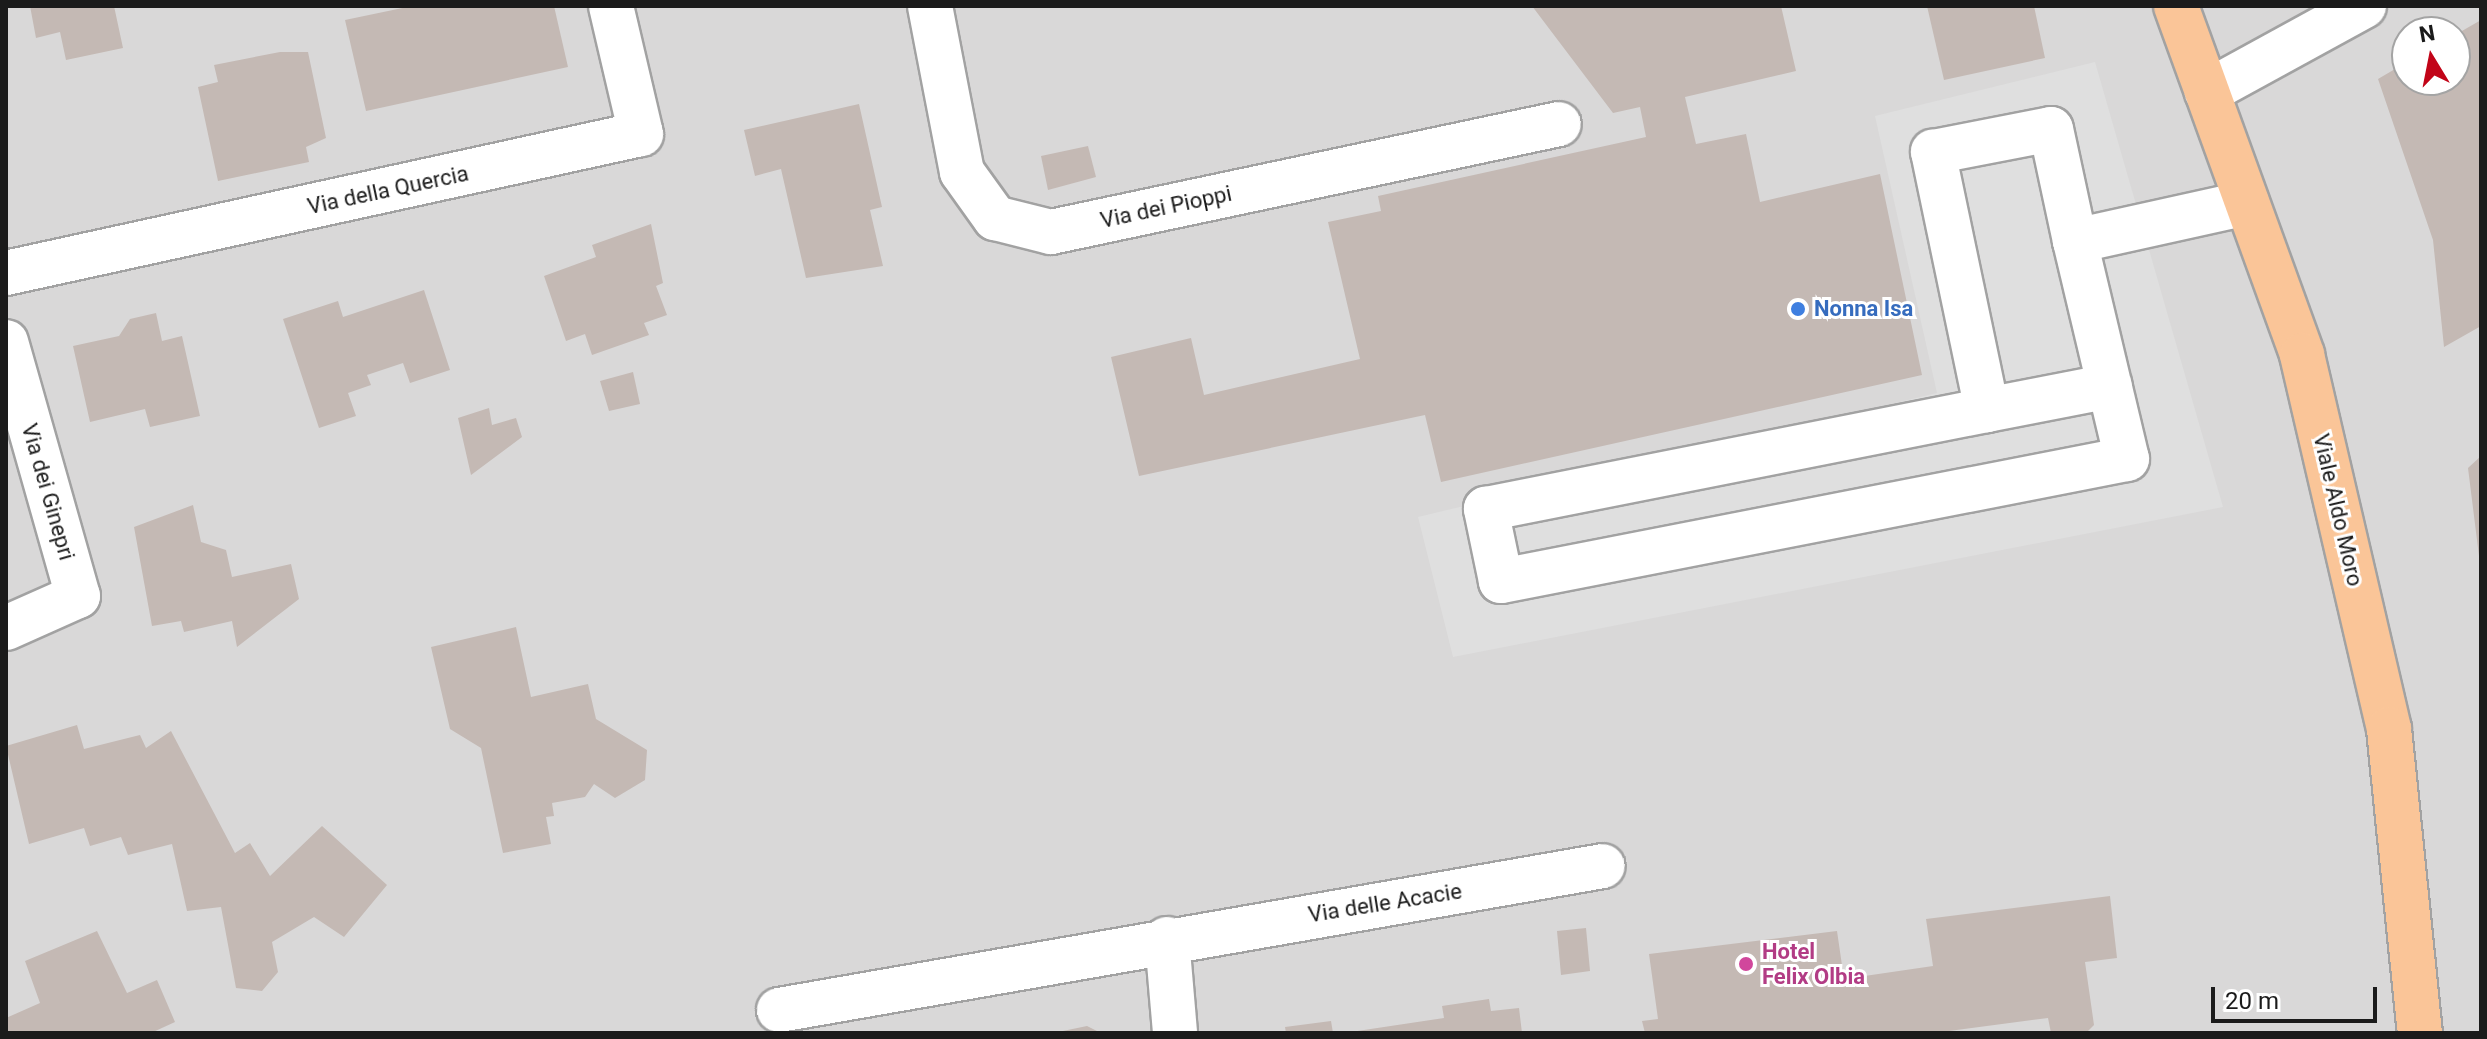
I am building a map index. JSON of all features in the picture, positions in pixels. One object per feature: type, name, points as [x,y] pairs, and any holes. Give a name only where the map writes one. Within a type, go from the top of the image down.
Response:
[{"type":"main road","name":"Viale Aldo Moro","points":[[2176,6],[2302,355],[2389,729],[2420,1033]]},
{"type":"street","name":"Via della Quercia","points":[[6,273],[641,134],[611,6]]},
{"type":"street","name":"Via dei Pioppi","points":[[930,6],[962,172],[995,218],[1051,232],[1559,124]]},
{"type":"street","points":[[2207,92],[2364,6]]},
{"type":"street","points":[[1987,410],[1933,152],[2051,129],[2127,459],[1501,581],[1486,509],[2110,386]]},
{"type":"street","points":[[2075,241],[2247,203]]},
{"type":"street","name":"Via dei Ginepri","points":[[6,628],[78,596],[8,358]]},
{"type":"street","name":"Via delle Acacie","points":[[779,1010],[1167,939],[1603,866]]},
{"type":"street","points":[[1167,939],[1175,1033]]},
{"type":"shaded area","points":[[6,6],[2481,6],[2481,1033],[6,1033]]},
{"type":"shaded area","points":[[2095,62],[2223,507],[1453,657],[1418,517],[1937,393],[1875,116]]},
{"type":"building","points":[[30,6],[114,6],[123,48],[66,60],[60,32],[36,38]]},
{"type":"building","points":[[412,6],[554,6],[568,67],[366,111],[345,20]]},
{"type":"building","points":[[1532,6],[1781,6],[1796,71],[1685,97],[1696,144],[1746,134],[1760,202],[1880,174],[1922,375],[1441,482],[1425,415],[1139,476],[1111,357],[1191,338],[1204,395],[1360,359],[1328,222],[1381,211],[1378,196],[1646,137],[1640,107],[1613,113]]},
{"type":"building","points":[[1927,6],[2034,6],[2045,58],[1944,80]]},
{"type":"building","points":[[2481,20],[2481,326],[2444,347],[2433,240],[2378,79],[2391,71],[2391,96],[2471,96],[2471,26]]},
{"type":"building","points":[[280,52],[308,52],[326,138],[306,147],[309,162],[218,181],[198,87],[218,82],[214,65]]},
{"type":"building","points":[[859,104],[882,207],[870,210],[883,266],[806,278],[781,169],[755,176],[744,130]]},
{"type":"building","points":[[1088,146],[1096,177],[1048,190],[1041,156]]},
{"type":"building","points":[[651,224],[663,283],[656,286],[667,315],[644,323],[649,335],[592,355],[585,334],[566,341],[544,276],[596,257],[592,245]]},
{"type":"building","points":[[424,290],[450,370],[410,383],[403,363],[367,375],[371,385],[348,393],[356,416],[319,428],[283,319],[338,301],[343,317]]},
{"type":"building","points":[[156,313],[162,341],[182,336],[200,416],[150,427],[145,409],[90,422],[73,346],[119,336],[130,319]]},
{"type":"building","points":[[633,372],[640,404],[609,411],[600,381]]},
{"type":"building","points":[[489,408],[492,425],[516,418],[522,437],[471,475],[458,418]]},
{"type":"building","points":[[2481,456],[2481,555],[2479,556],[2468,468]]},
{"type":"building","points":[[193,505],[201,542],[226,550],[232,577],[291,564],[299,599],[237,647],[232,621],[184,632],[181,621],[152,626],[134,527]]},
{"type":"building","points":[[516,627],[531,697],[588,684],[596,719],[647,750],[645,780],[615,798],[594,784],[585,797],[552,803],[554,816],[546,817],[551,844],[503,853],[481,748],[450,729],[431,647]]},
{"type":"building","points":[[77,725],[84,749],[140,735],[146,748],[171,731],[235,853],[250,843],[270,876],[322,826],[387,885],[344,937],[314,917],[272,942],[278,972],[262,991],[236,988],[221,907],[187,911],[172,844],[128,855],[121,837],[90,846],[84,828],[29,844],[6,746]]},
{"type":"building","name":"Hotel Felix Olbia","points":[[2110,896],[2117,958],[2085,962],[2094,1025],[2086,1033],[2051,1033],[2048,1018],[1934,1033],[1645,1033],[1642,1021],[1658,1019],[1649,954],[1837,931],[1844,979],[1933,966],[1926,919]]},
{"type":"building","points":[[1586,928],[1590,971],[1561,975],[1557,931]]},
{"type":"building","points":[[97,931],[127,993],[157,980],[175,1022],[151,1033],[6,1033],[6,1018],[40,1003],[25,961]]},
{"type":"building","points":[[1489,999],[1491,1011],[1519,1008],[1522,1033],[1344,1033],[1444,1018],[1442,1006]]},
{"type":"building","points":[[1331,1021],[1333,1033],[1286,1033],[1285,1027]]},
{"type":"building","points":[[1087,1026],[1101,1033],[1058,1033],[1058,1032]]},
{"type":"place","name":"Nonna Isa","points":[[1798,309]]},
{"type":"place","name":"Hotel Felix Olbia","points":[[1746,964]]}]
